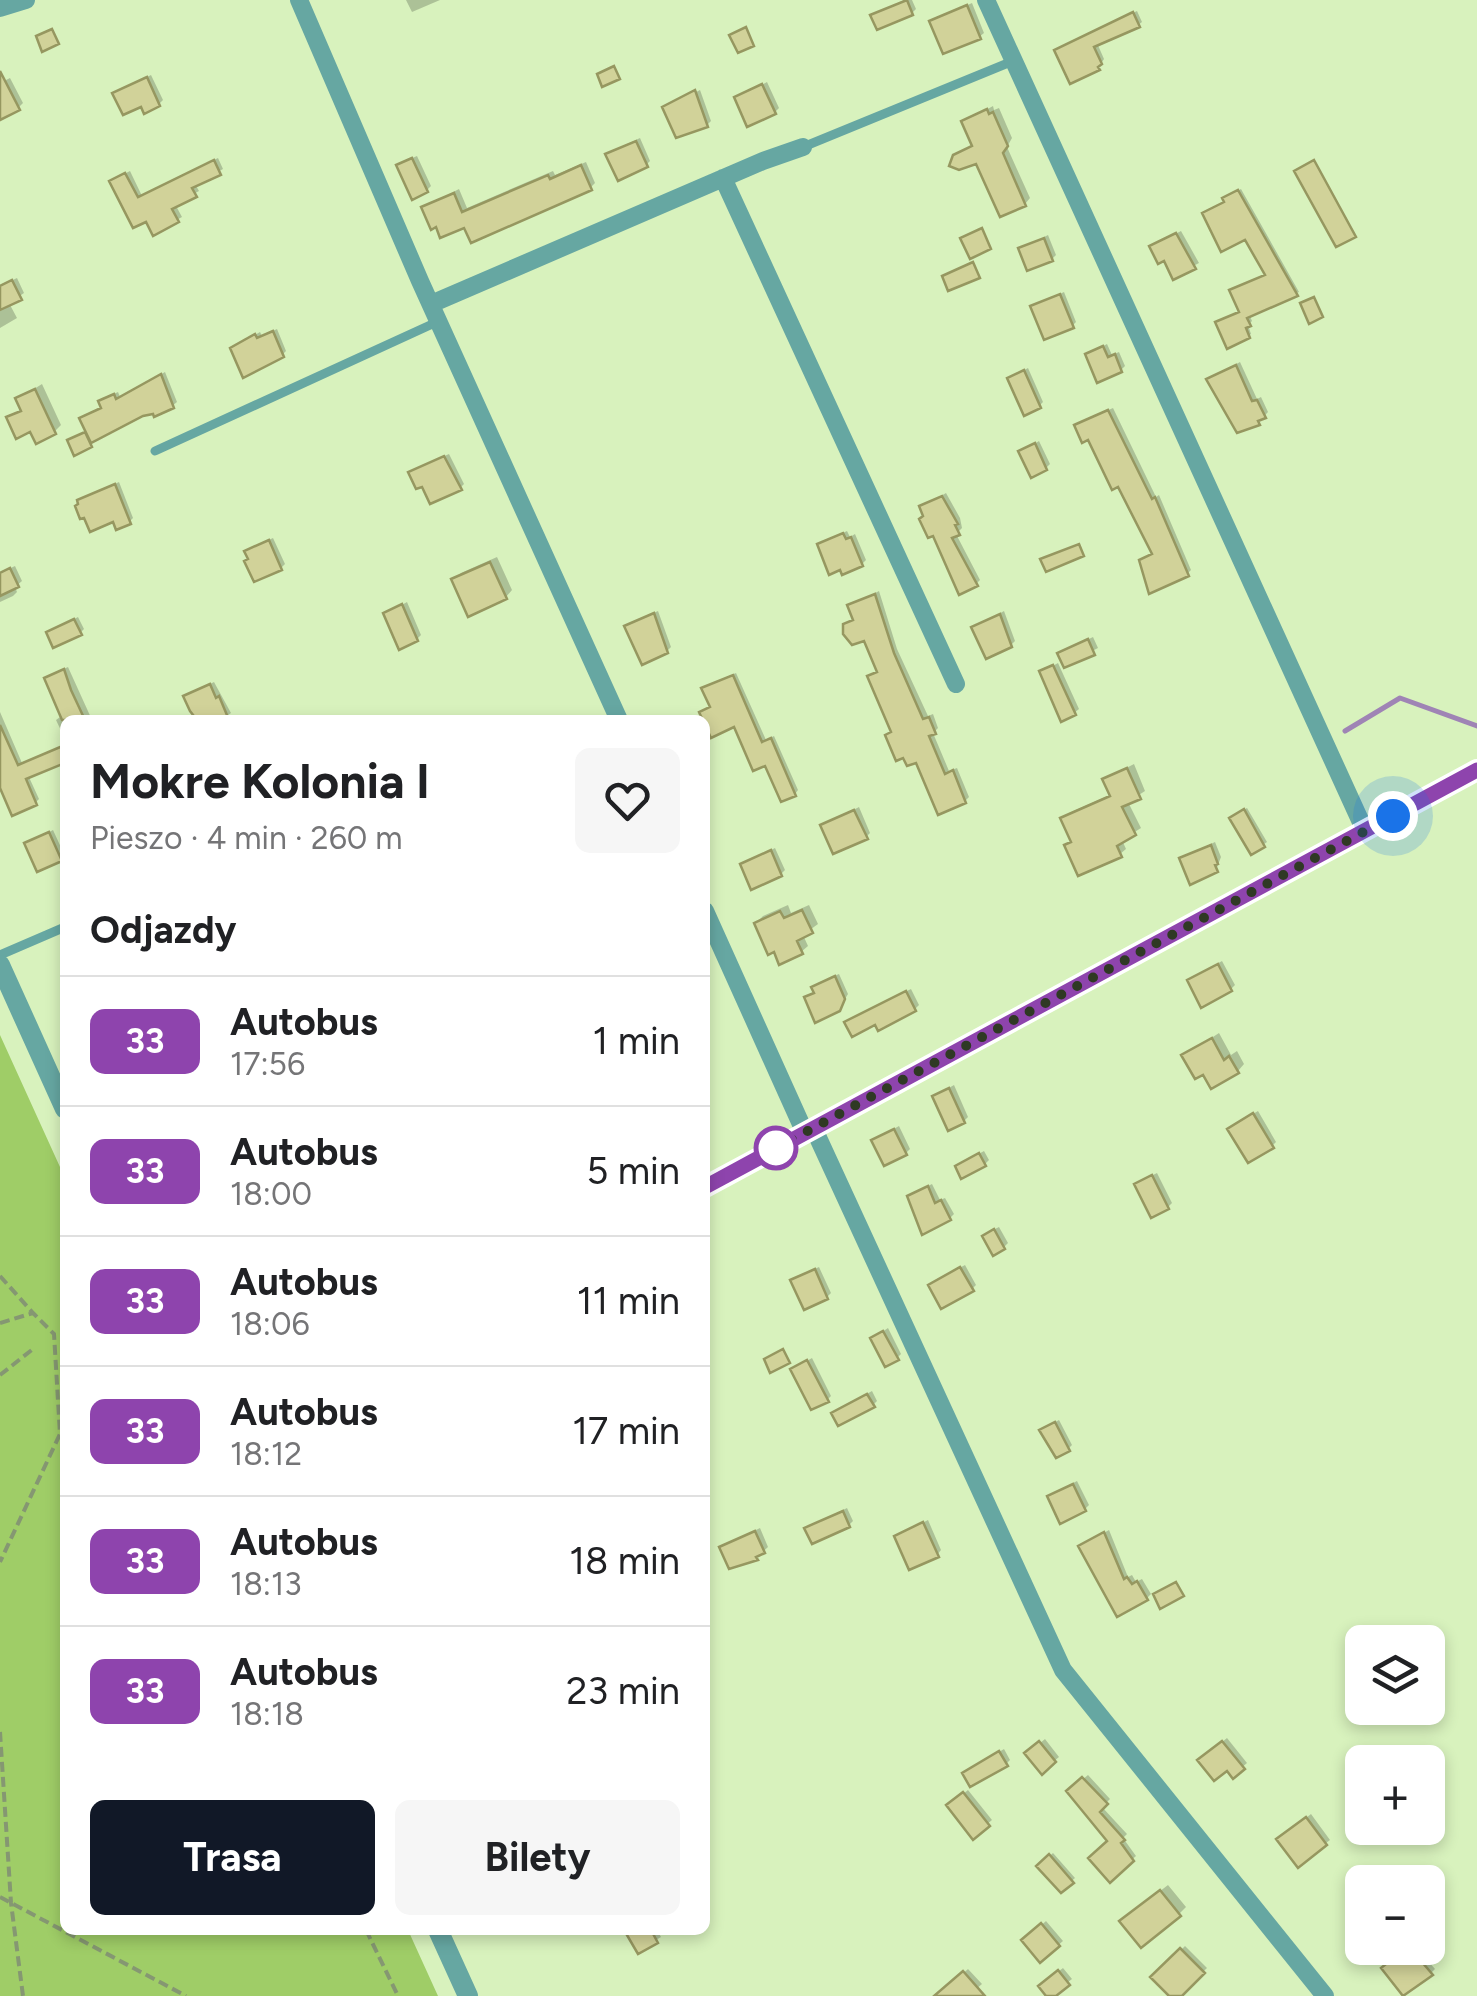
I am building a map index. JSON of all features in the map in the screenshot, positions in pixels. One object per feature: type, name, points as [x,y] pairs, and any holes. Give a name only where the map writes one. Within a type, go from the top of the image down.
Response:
[{"type":"street","points":[[0,8],[26,0]]},
{"type":"street","points":[[299,0],[617,715]]},
{"type":"street","points":[[986,0],[1365,832]]},
{"type":"street","points":[[435,313],[723,178],[803,147]]},
{"type":"street","points":[[723,178],[956,684]]},
{"type":"street","points":[[710,1184],[1477,770]]},
{"type":"street","points":[[710,921],[1058,1660],[1078,1691],[1325,1996]]},
{"type":"street","points":[[0,965],[60,1098]]},
{"type":"street","points":[[440,1935],[468,1996]]},
{"type":"lane","points":[[803,147],[1012,61]]},
{"type":"lane","points":[[155,451],[435,313]]},
{"type":"lane","points":[[0,955],[60,928]]},
{"type":"path","points":[[0,1276],[54,1334],[60,1434],[0,1562]]},
{"type":"path","points":[[0,1323],[33,1313]]},
{"type":"path","points":[[0,1374],[33,1350]]},
{"type":"path","points":[[0,1732],[11,1904],[24,1996]]},
{"type":"path","points":[[0,1898],[60,1930]]},
{"type":"path","points":[[70,1935],[186,1996]]},
{"type":"path","points":[[368,1935],[398,1996]]},
{"type":"green space","points":[[0,1035],[60,1167],[60,1935],[410,1935],[438,1996],[0,1996]]},
{"type":"building","points":[[907,0],[913,15],[877,30],[870,15]]},
{"type":"building","points":[[967,5],[981,39],[943,54],[929,21]]},
{"type":"building","points":[[1133,12],[1140,27],[1094,47],[1102,64],[1100,70],[1070,84],[1054,50]]},
{"type":"building","points":[[746,27],[754,46],[738,53],[729,35]]},
{"type":"building","points":[[52,29],[59,44],[42,52],[36,36]]},
{"type":"building","points":[[614,66],[620,79],[602,87],[597,74]]},
{"type":"building","points":[[0,71],[20,110],[0,120]]},
{"type":"building","points":[[147,77],[160,106],[144,114],[141,107],[123,115],[112,93]]},
{"type":"building","points":[[762,84],[776,114],[747,127],[734,97]]},
{"type":"building","points":[[695,90],[708,127],[676,138],[662,107]]},
{"type":"building","points":[[987,109],[989,114],[993,112],[1008,146],[1003,153],[1026,206],[1000,217],[976,164],[959,170],[949,166],[953,155],[972,146],[961,121]]},
{"type":"building","points":[[636,141],[648,167],[618,181],[605,154]]},
{"type":"building","points":[[412,158],[428,192],[412,200],[396,165]]},
{"type":"building","points":[[214,160],[221,175],[192,188],[197,197],[172,209],[179,222],[153,236],[146,222],[133,228],[109,181],[125,173],[138,197]]},
{"type":"building","points":[[1314,160],[1356,237],[1336,247],[1294,171]]},
{"type":"building","points":[[581,165],[592,190],[471,243],[464,228],[440,238],[436,227],[431,230],[421,207],[454,193],[462,212]]},
{"type":"building","points":[[1238,190],[1298,296],[1247,318],[1250,338],[1227,349],[1215,322],[1239,312],[1229,290],[1265,275],[1245,240],[1221,252],[1202,213]]},
{"type":"building","points":[[982,228],[991,249],[970,259],[960,238]]},
{"type":"building","points":[[1176,233],[1196,269],[1173,280],[1164,261],[1158,264],[1149,246]]},
{"type":"building","points":[[1044,238],[1053,261],[1027,271],[1018,248]]},
{"type":"building","points":[[973,262],[980,278],[948,291],[942,276]]},
{"type":"building","points":[[12,280],[22,300],[0,310],[0,286]]},
{"type":"building","points":[[1060,294],[1074,328],[1044,340],[1030,306]]},
{"type":"building","points":[[1314,297],[1323,317],[1309,324],[1300,303]]},
{"type":"building","points":[[273,331],[284,357],[243,378],[230,348],[255,334],[257,338]]},
{"type":"building","points":[[1103,346],[1108,357],[1115,354],[1122,372],[1097,383],[1085,354]]},
{"type":"building","points":[[1236,365],[1252,401],[1257,400],[1266,418],[1258,421],[1260,425],[1237,433],[1206,379]]},
{"type":"building","points":[[1024,370],[1041,408],[1024,416],[1007,378]]},
{"type":"building","points":[[161,374],[174,408],[154,417],[143,416],[91,443],[79,418],[101,408],[98,401],[114,394],[116,399]]},
{"type":"building","points":[[35,389],[56,434],[36,444],[30,432],[16,439],[6,417],[21,411],[15,398]]},
{"type":"building","points":[[1108,410],[1152,499],[1155,497],[1189,576],[1149,594],[1139,560],[1152,554],[1118,487],[1112,490],[1088,440],[1082,443],[1074,425]]},
{"type":"building","points":[[85,432],[92,447],[74,456],[67,440]]},
{"type":"building","points":[[1035,443],[1047,470],[1031,478],[1018,451]]},
{"type":"building","points":[[444,456],[462,490],[430,504],[422,487],[416,489],[408,472]]},
{"type":"building","points":[[115,484],[131,524],[116,530],[113,522],[90,532],[84,518],[80,519],[77,500]]},
{"type":"building","points":[[942,496],[958,524],[955,525],[960,535],[952,538],[978,586],[959,595],[933,536],[928,538],[919,519],[923,516],[919,506]]},
{"type":"building","points":[[843,533],[846,539],[851,537],[863,566],[842,575],[840,570],[829,575],[817,544]]},
{"type":"building","points":[[269,540],[282,570],[254,582],[244,561],[248,559],[244,551]]},
{"type":"building","points":[[1079,544],[1084,556],[1046,572],[1040,559]]},
{"type":"building","points":[[490,562],[507,599],[468,617],[451,579]]},
{"type":"building","points":[[10,568],[19,587],[0,596],[0,573]]},
{"type":"building","points":[[875,594],[894,653],[923,719],[929,717],[936,734],[929,736],[945,774],[953,770],[966,803],[938,815],[916,763],[907,766],[903,758],[896,761],[885,735],[891,732],[867,676],[877,672],[864,641],[852,645],[843,634],[843,624],[853,620],[847,605]]},
{"type":"building","points":[[402,604],[418,641],[399,650],[383,613]]},
{"type":"building","points":[[654,613],[668,653],[642,665],[624,626]]},
{"type":"building","points":[[1000,614],[1012,647],[986,659],[971,627]]},
{"type":"building","points":[[74,619],[82,635],[53,648],[46,632]]},
{"type":"building","points":[[1088,639],[1095,655],[1064,668],[1057,653]]},
{"type":"building","points":[[1053,665],[1076,715],[1061,722],[1039,671]]},
{"type":"building","points":[[64,669],[83,715],[60,715],[44,678]]},
{"type":"building","points":[[733,675],[762,742],[771,738],[796,796],[781,802],[765,766],[753,771],[734,727],[711,738],[710,715],[699,712],[710,707],[701,688]]},
{"type":"building","points":[[210,684],[227,715],[193,715],[183,696]]},
{"type":"building","points":[[0,725],[18,765],[60,747],[60,765],[26,779],[37,805],[12,816],[0,788]]},
{"type":"building","points":[[1127,768],[1141,799],[1122,807],[1136,835],[1117,846],[1122,857],[1078,876],[1064,845],[1071,842],[1060,818],[1110,796],[1102,779]]},
{"type":"building","points":[[1244,809],[1265,847],[1251,855],[1229,818]]},
{"type":"building","points":[[854,810],[868,839],[833,854],[820,825]]},
{"type":"building","points":[[49,832],[60,862],[37,872],[24,843]]},
{"type":"building","points":[[1211,845],[1218,872],[1190,885],[1179,858]]},
{"type":"building","points":[[771,850],[782,876],[751,890],[740,864]]},
{"type":"building","points":[[802,910],[813,933],[797,941],[803,954],[779,965],[774,952],[768,955],[754,923],[780,911],[784,918]]},
{"type":"building","points":[[1218,964],[1232,991],[1201,1008],[1187,980]]},
{"type":"building","points":[[835,976],[845,999],[840,1011],[815,1023],[804,997],[814,993],[811,987]]},
{"type":"building","points":[[906,991],[916,1011],[878,1031],[875,1025],[852,1037],[844,1022]]},
{"type":"building","points":[[1212,1038],[1224,1060],[1229,1056],[1239,1073],[1211,1089],[1203,1075],[1195,1079],[1181,1055]]},
{"type":"building","points":[[949,1088],[965,1123],[948,1131],[932,1096]]},
{"type":"building","points":[[1253,1113],[1274,1148],[1248,1163],[1227,1129]]},
{"type":"building","points":[[894,1129],[907,1155],[884,1166],[871,1140]]},
{"type":"building","points":[[979,1153],[986,1166],[961,1179],[955,1166]]},
{"type":"building","points":[[1152,1175],[1169,1209],[1151,1218],[1134,1184]]},
{"type":"building","points":[[928,1186],[935,1203],[941,1200],[951,1220],[922,1235],[907,1196]]},
{"type":"building","points":[[994,1229],[1005,1249],[993,1256],[982,1236]]},
{"type":"building","points":[[960,1267],[974,1291],[941,1309],[928,1285]]},
{"type":"building","points":[[815,1269],[828,1299],[804,1310],[790,1280]]},
{"type":"building","points":[[883,1331],[899,1360],[885,1367],[870,1338]]},
{"type":"building","points":[[783,1349],[790,1363],[770,1373],[764,1359]]},
{"type":"building","points":[[807,1360],[829,1402],[811,1410],[790,1369]]},
{"type":"building","points":[[867,1394],[875,1407],[838,1426],[831,1413]]},
{"type":"building","points":[[1055,1422],[1070,1451],[1056,1458],[1039,1430]]},
{"type":"building","points":[[1073,1484],[1086,1511],[1060,1524],[1047,1496]]},
{"type":"building","points":[[843,1511],[850,1527],[812,1544],[804,1528]]},
{"type":"building","points":[[923,1522],[939,1557],[909,1570],[894,1536]]},
{"type":"building","points":[[755,1531],[765,1553],[756,1557],[758,1560],[729,1569],[719,1547]]},
{"type":"building","points":[[1104,1532],[1124,1579],[1127,1577],[1132,1584],[1137,1581],[1148,1600],[1117,1617],[1078,1546]]},
{"type":"building","points":[[1176,1582],[1184,1596],[1160,1609],[1153,1594]]},
{"type":"building","points":[[1039,1741],[1056,1762],[1042,1775],[1024,1753]]},
{"type":"building","points":[[1222,1741],[1245,1769],[1233,1779],[1227,1771],[1214,1781],[1197,1760]]},
{"type":"building","points":[[999,1751],[1008,1766],[970,1787],[962,1773]]},
{"type":"building","points":[[1082,1777],[1108,1804],[1100,1812],[1125,1840],[1121,1843],[1134,1861],[1110,1883],[1088,1858],[1107,1841],[1066,1791]]},
{"type":"building","points":[[963,1792],[990,1826],[973,1840],[946,1805]]},
{"type":"building","points":[[1306,1817],[1327,1845],[1298,1868],[1276,1839]]},
{"type":"building","points":[[1049,1854],[1074,1883],[1061,1893],[1036,1866]]},
{"type":"building","points":[[1160,1890],[1181,1916],[1141,1948],[1119,1921]]},
{"type":"building","points":[[1041,1923],[1060,1946],[1040,1963],[1021,1940]]},
{"type":"building","points":[[627,1935],[654,1935],[658,1943],[638,1954]]},
{"type":"building","points":[[1180,1948],[1205,1973],[1182,1996],[1169,1996],[1150,1977]]},
{"type":"building","points":[[1424,1965],[1433,1975],[1403,1996],[1381,1968]]},
{"type":"building","points":[[1058,1970],[1070,1985],[1056,1996],[1046,1996],[1038,1986]]},
{"type":"building","points":[[963,1971],[985,1996],[934,1996]]},
{"type":"waterway","points":[[1345,731],[1400,698],[1477,726]]},
{"type":"bus line","name":"33","points":[[710,1184],[1477,770]]},
{"type":"route","points":[[776,1148],[1393,816]]}]
